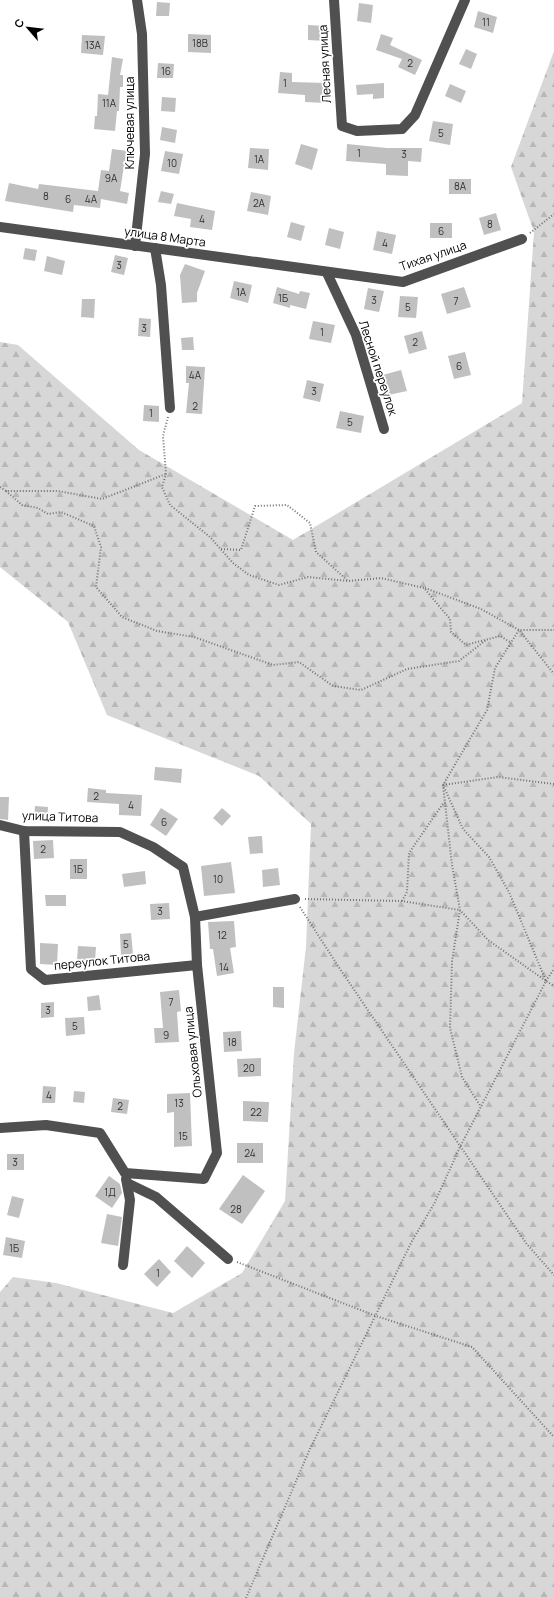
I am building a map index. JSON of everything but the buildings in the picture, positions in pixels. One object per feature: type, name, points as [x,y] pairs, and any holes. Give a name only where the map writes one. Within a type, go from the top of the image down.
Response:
[{"type":"street","name":"Ключевая улица","points":[[135,246],[145,154],[142,34],[137,0]]},
{"type":"street","name":"Лесная улица","points":[[334,0],[342,126],[357,131],[402,129],[415,115],[465,0]]},
{"type":"street","name":"улица 8 Марта","points":[[0,227],[327,272]]},
{"type":"street","name":"Тихая улица","points":[[327,272],[403,282],[522,239]]},
{"type":"street","points":[[155,248],[161,285],[170,408]]},
{"type":"street","name":"Лесной переулок","points":[[327,272],[356,335],[384,428]]},
{"type":"street","name":"улица Титова","points":[[0,824],[24,831],[120,832]]},
{"type":"street","name":"переулок Титова","points":[[24,831],[31,969],[45,980],[197,965]]},
{"type":"street","name":"Ольховая улица","points":[[120,832],[153,847],[183,867],[195,917],[197,965],[217,1154],[204,1178],[125,1173]]},
{"type":"street","points":[[195,917],[295,900]]},
{"type":"street","points":[[0,1128],[46,1125],[100,1133],[125,1173],[130,1200],[122,1265]]},
{"type":"street","points":[[127,1183],[156,1197],[228,1259]]},
{"type":"path","points":[[522,239],[554,214]]},
{"type":"path","points":[[170,408],[163,436],[166,474],[162,487],[170,505],[210,537],[233,563],[249,576],[279,585],[308,577],[348,581],[381,578],[424,588],[481,608],[519,630],[554,674]]},
{"type":"path","points":[[6,491],[58,491],[102,499],[166,474]]},
{"type":"path","points":[[0,487],[22,505],[38,508],[48,514],[61,512],[94,526],[101,547],[96,587],[122,617],[157,631],[194,637],[273,665],[299,662],[333,686],[361,690],[407,669],[459,662],[486,640]]},
{"type":"path","points":[[221,549],[241,550],[255,506],[287,505],[310,523],[316,552],[348,581]]},
{"type":"path","points":[[424,588],[450,619],[451,632],[466,645],[500,636],[510,642]]},
{"type":"path","points":[[519,630],[554,630]]},
{"type":"path","points":[[481,1107],[462,1077],[450,1028],[452,961],[460,910],[452,865],[443,785],[487,710],[495,668],[510,642],[519,630]]},
{"type":"path","points":[[443,785],[498,777],[554,784]]},
{"type":"path","points":[[443,785],[463,829],[489,857],[509,892],[546,981]]},
{"type":"path","points":[[402,901],[407,892],[409,854],[445,801]]},
{"type":"path","points":[[295,900],[402,901],[460,910],[488,940],[554,986]]},
{"type":"path","points":[[295,900],[340,969],[526,1243],[554,1275]]},
{"type":"path","points":[[246,1598],[309,1451],[412,1241],[434,1204],[460,1147],[554,968]]},
{"type":"path","points":[[228,1259],[376,1316],[472,1347],[554,1437]]},
{"type":"green space","points":[[554,51],[554,1598],[0,1598],[0,1292],[13,1277],[56,1283],[173,1313],[242,1273],[285,1201],[294,1053],[306,947],[311,824],[259,776],[107,715],[68,622],[0,567],[0,342],[18,345],[139,450],[293,540],[522,403],[534,232],[511,167]]}]
